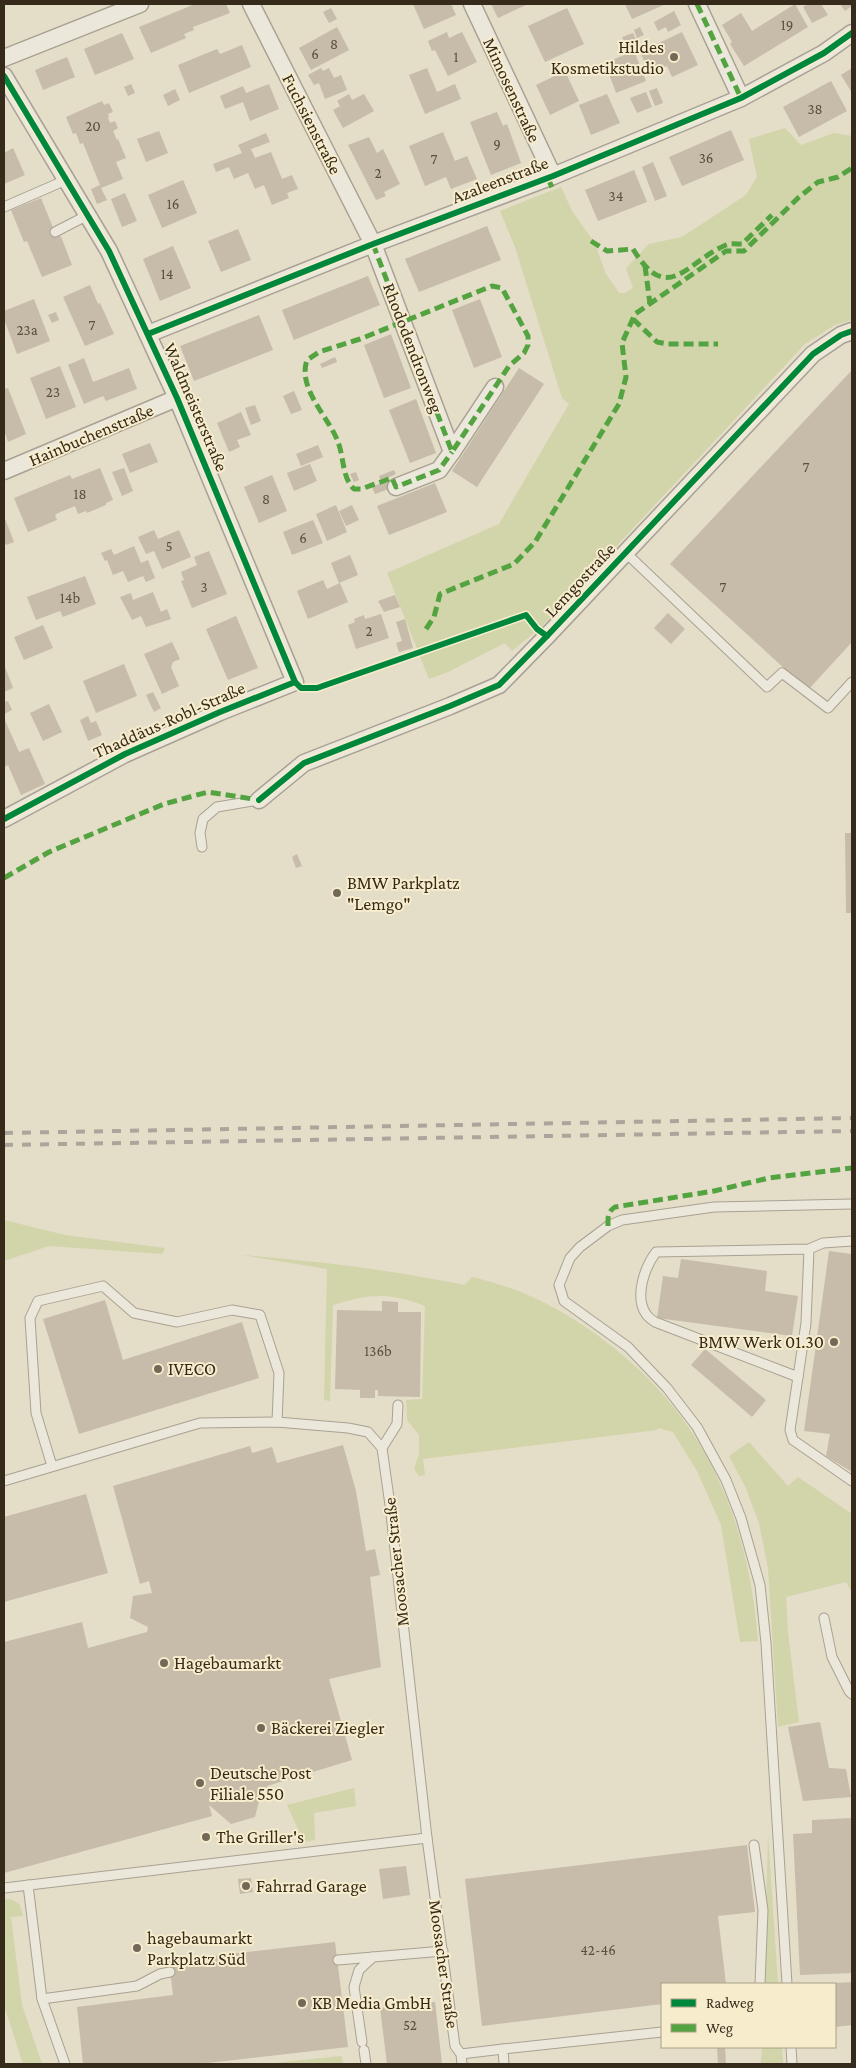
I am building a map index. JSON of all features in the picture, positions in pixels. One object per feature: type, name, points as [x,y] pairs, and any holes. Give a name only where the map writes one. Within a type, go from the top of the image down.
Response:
[{"type":"street","points":[[4,58],[110,10],[140,4]]},
{"type":"street","name":"Fuchsienstraße","points":[[251,4],[373,244]]},
{"type":"street","name":"Mimosenstraße","points":[[472,4],[553,176]]},
{"type":"street","points":[[697,4],[741,98]]},
{"type":"street","name":"Azaleenstraße","points":[[148,334],[373,244],[553,176],[741,98],[824,53],[852,33]]},
{"type":"street","name":"Waldmeisterstraße","points":[[4,76],[109,251],[177,398],[295,682]]},
{"type":"street","name":"Rhododendronweg","points":[[373,244],[452,452]]},
{"type":"street","name":"Lemgostraße","points":[[259,800],[304,763],[499,685],[813,354],[840,335],[852,331]]},
{"type":"street","points":[[396,487],[439,470],[496,387]]},
{"type":"street","name":"Hainbuchenstraße","points":[[4,471],[177,398]]},
{"type":"street","name":"Thaddäus-Robl-Straße","points":[[4,819],[125,754],[220,712],[295,682]]},
{"type":"lane","points":[[4,207],[66,180]]},
{"type":"lane","points":[[55,232],[88,215]]},
{"type":"lane","points":[[626,552],[767,686],[782,673],[828,708],[852,682]]},
{"type":"lane","points":[[202,847],[200,833],[203,819],[217,807],[259,800]]},
{"type":"lane","points":[[787,1983],[766,1643],[760,1585],[741,1518],[726,1480],[697,1427],[667,1388],[628,1347],[564,1301],[560,1292],[562,1278],[570,1258],[580,1247],[608,1226],[622,1220],[714,1207],[852,1204]]},
{"type":"lane","points":[[798,1377],[655,1322],[646,1314],[642,1303],[642,1281],[649,1261],[656,1252],[809,1249],[823,1243],[852,1241]]},
{"type":"lane","points":[[809,1249],[806,1323],[790,1430],[793,1440],[852,1481]]},
{"type":"lane","points":[[52,1466],[36,1413],[30,1318],[38,1301],[103,1286],[134,1313],[177,1322],[232,1310],[260,1315],[279,1373],[277,1422]]},
{"type":"lane","points":[[4,1481],[200,1423],[277,1422],[348,1428],[368,1432],[382,1448],[397,1424],[398,1405]]},
{"type":"lane","name":"Moosacher Straße","points":[[382,1448],[427,1838],[455,2046],[461,2054],[462,2064]]},
{"type":"lane","points":[[824,1618],[832,1657],[852,1694]]},
{"type":"lane","points":[[4,1888],[427,1838]]},
{"type":"lane","points":[[754,1845],[763,1910],[760,1983]]},
{"type":"lane","points":[[28,1885],[42,1999],[65,2064]]},
{"type":"lane","points":[[338,1960],[443,1950]]},
{"type":"lane","points":[[366,2064],[354,1987],[359,1970],[373,1957]]},
{"type":"lane","points":[[42,1999],[137,1986],[160,1974],[170,1972]]},
{"type":"lane","points":[[461,2054],[661,2032]]},
{"type":"lane","points":[[791,2048],[792,2064]]},
{"type":"lane","points":[[503,2049],[504,2064]]},
{"type":"green space","points":[[785,128],[801,145],[834,133],[852,136],[852,320],[835,325],[805,344],[541,627],[512,651],[505,643],[448,672],[429,679],[387,573],[499,524],[569,404],[562,398],[515,247],[500,211],[561,187],[572,211],[594,242],[606,274],[619,293],[625,293],[633,288],[626,268],[649,244],[682,237],[746,195],[757,177],[749,139]]},
{"type":"green space","points":[[4,1220],[65,1235],[165,1248],[162,1254],[49,1246],[4,1261]]},
{"type":"green space","points":[[242,1255],[354,1267],[465,1285],[472,1277],[508,1287],[540,1300],[601,1338],[637,1368],[668,1400],[693,1434],[714,1471],[731,1510],[744,1552],[753,1595],[758,1641],[740,1642],[721,1525],[697,1471],[673,1432],[658,1428],[657,1430],[423,1459],[425,1475],[419,1476],[414,1469],[419,1454],[419,1435],[407,1420],[406,1400],[422,1399],[425,1306],[400,1298],[379,1296],[333,1305],[330,1401],[324,1400],[327,1269]]},
{"type":"green space","points":[[749,1442],[788,1486],[798,1477],[852,1514],[852,1593],[846,1582],[786,1597],[788,1632],[799,1722],[778,1727],[768,1568],[759,1523],[745,1486],[729,1456]]},
{"type":"green space","points":[[354,1788],[356,1806],[314,1813],[315,1840],[304,1842],[287,1805]]},
{"type":"green space","points":[[768,1834],[778,1983],[764,1983]]},
{"type":"green space","points":[[4,1899],[13,1900],[20,1905],[23,1916],[11,1917],[22,2005],[42,2064],[23,2064],[4,2005]]},
{"type":"green space","points":[[762,2048],[782,2048],[783,2064],[755,2064],[761,2063]]},
{"type":"green space","points":[[342,2057],[343,2064],[266,2064]]},
{"type":"building","points":[[195,4],[226,4],[230,13],[193,27],[194,30],[184,34],[186,38],[151,53],[139,27]]},
{"type":"building","points":[[413,4],[451,4],[456,15],[424,29]]},
{"type":"building","points":[[491,4],[528,4],[498,18]]},
{"type":"building","points":[[625,4],[666,4],[632,19]]},
{"type":"building","points":[[795,4],[808,27],[744,66],[730,44],[732,42],[722,25],[741,13],[752,31]]},
{"type":"building","points":[[808,4],[821,4],[828,15],[812,23],[803,7]]},
{"type":"building","points":[[840,4],[852,4],[852,6],[845,11]]},
{"type":"building","points":[[331,8],[337,19],[329,23],[323,12]]},
{"type":"building","points":[[567,8],[584,44],[545,62],[528,26]]},
{"type":"building","points":[[674,11],[681,25],[668,32],[666,27],[658,31],[654,22]]},
{"type":"building","points":[[337,27],[349,50],[311,70],[299,48]]},
{"type":"building","points":[[640,27],[644,35],[637,38],[634,30]]},
{"type":"building","points":[[447,32],[449,38],[462,32],[477,62],[448,76],[435,50],[432,51],[428,41]]},
{"type":"building","points":[[682,32],[698,65],[672,77],[667,66],[650,73],[640,52]]},
{"type":"building","points":[[122,33],[134,59],[95,75],[84,49]]},
{"type":"building","points":[[633,33],[637,42],[626,46],[622,37]]},
{"type":"building","points":[[242,45],[251,67],[189,93],[178,65],[217,49],[220,54]]},
{"type":"building","points":[[634,51],[646,81],[616,93],[605,63]]},
{"type":"building","points":[[67,57],[75,77],[43,90],[35,70]]},
{"type":"building","points":[[321,68],[323,71],[329,68],[334,78],[341,75],[347,90],[325,99],[319,83],[314,85],[308,75]]},
{"type":"building","points":[[427,68],[437,92],[455,84],[461,99],[425,114],[409,75]]},
{"type":"building","points":[[852,68],[852,93],[841,75]]},
{"type":"building","points":[[565,71],[579,101],[550,115],[536,85]]},
{"type":"building","points":[[831,81],[847,111],[799,137],[783,107]]},
{"type":"building","points":[[131,84],[135,93],[128,96],[124,87]]},
{"type":"building","points":[[269,84],[279,109],[250,121],[243,102],[225,109],[220,96],[243,86],[246,93]]},
{"type":"building","points":[[657,88],[663,103],[655,106],[649,91]]},
{"type":"building","points":[[175,89],[180,100],[168,106],[163,95]]},
{"type":"building","points":[[646,92],[652,107],[637,113],[630,98]]},
{"type":"building","points":[[349,94],[352,100],[364,94],[374,111],[343,128],[333,110],[340,106],[337,101]]},
{"type":"building","points":[[607,94],[620,123],[591,135],[579,105]]},
{"type":"building","points":[[102,101],[104,105],[109,103],[113,112],[108,114],[108,118],[110,123],[115,121],[118,128],[113,131],[126,158],[116,162],[123,179],[101,188],[107,200],[97,204],[91,189],[100,185],[83,143],[80,144],[76,133],[73,134],[66,117]]},
{"type":"building","points":[[497,112],[503,126],[507,124],[521,163],[491,175],[470,122]]},
{"type":"building","points":[[731,130],[744,160],[682,186],[669,157]]},
{"type":"building","points":[[159,131],[168,153],[146,162],[137,139]]},
{"type":"building","points":[[443,132],[455,161],[467,156],[477,179],[451,189],[446,177],[425,186],[409,146]]},
{"type":"building","points":[[266,133],[270,142],[251,149],[255,158],[271,152],[282,179],[292,175],[298,189],[287,193],[289,198],[272,205],[264,185],[255,189],[248,173],[234,179],[229,167],[216,172],[213,164],[242,153],[238,145]]},
{"type":"building","points":[[369,137],[377,153],[383,149],[400,184],[384,192],[386,196],[376,200],[348,145]]},
{"type":"building","points":[[13,148],[25,175],[4,184],[4,153]]},
{"type":"building","points":[[653,162],[667,196],[655,201],[642,167]]},
{"type":"building","points":[[634,170],[647,202],[598,221],[585,190]]},
{"type":"building","points":[[183,180],[197,213],[162,228],[148,195]]},
{"type":"building","points":[[125,193],[137,221],[122,227],[111,199]]},
{"type":"building","points":[[41,198],[56,235],[59,234],[62,239],[72,265],[42,277],[27,241],[24,242],[11,210]]},
{"type":"building","points":[[487,226],[501,260],[419,292],[405,259]]},
{"type":"building","points":[[238,229],[251,260],[221,272],[208,241]]},
{"type":"building","points":[[173,246],[191,288],[160,301],[143,259]]},
{"type":"building","points":[[368,276],[380,305],[294,340],[282,310]]},
{"type":"building","points":[[90,285],[114,334],[85,346],[63,297]]},
{"type":"building","points":[[34,299],[50,341],[17,354],[4,319],[4,311]]},
{"type":"building","points":[[480,299],[502,357],[474,368],[452,310]]},
{"type":"building","points":[[56,312],[59,320],[52,323],[48,315]]},
{"type":"building","points":[[259,315],[273,350],[194,381],[180,346]]},
{"type":"building","points":[[391,334],[411,388],[384,398],[364,345]]},
{"type":"building","points":[[335,357],[337,362],[322,368],[320,364]]},
{"type":"building","points":[[84,358],[93,382],[129,368],[137,389],[106,401],[103,396],[84,404],[68,365]]},
{"type":"building","points":[[60,366],[76,407],[46,419],[30,378]]},
{"type":"building","points":[[519,368],[544,384],[477,487],[452,471]]},
{"type":"building","points":[[852,370],[852,642],[808,690],[670,564]]},
{"type":"building","points":[[8,388],[26,434],[8,442],[4,430],[4,389]]},
{"type":"building","points":[[294,391],[302,410],[291,414],[283,396]]},
{"type":"building","points":[[416,399],[436,453],[410,463],[389,410]]},
{"type":"building","points":[[255,405],[261,421],[251,425],[245,408]]},
{"type":"building","points":[[241,412],[251,435],[237,440],[240,447],[229,452],[217,423]]},
{"type":"building","points":[[150,443],[158,462],[130,473],[122,454]]},
{"type":"building","points":[[318,445],[323,457],[301,466],[296,454]]},
{"type":"building","points":[[310,464],[317,481],[294,491],[287,473]]},
{"type":"building","points":[[100,468],[113,500],[87,513],[86,511],[78,514],[75,506],[55,515],[57,520],[28,532],[14,498],[70,475],[72,479]]},
{"type":"building","points":[[124,468],[133,491],[122,496],[112,472]]},
{"type":"building","points":[[394,470],[396,474],[381,481],[379,476]]},
{"type":"building","points":[[356,472],[359,480],[354,482],[350,474]]},
{"type":"building","points":[[272,475],[287,511],[259,523],[244,487]]},
{"type":"building","points":[[386,481],[389,489],[375,494],[372,487]]},
{"type":"building","points":[[435,483],[447,512],[389,535],[377,506]]},
{"type":"building","points":[[336,505],[347,532],[327,541],[316,514]]},
{"type":"building","points":[[352,505],[359,520],[346,526],[339,511]]},
{"type":"building","points":[[4,516],[14,542],[6,545],[4,541]]},
{"type":"building","points":[[313,520],[323,543],[292,555],[283,532]]},
{"type":"building","points":[[154,530],[158,539],[179,530],[191,557],[162,569],[154,551],[146,554],[138,537]]},
{"type":"building","points":[[134,546],[141,563],[148,560],[155,578],[146,582],[143,576],[128,582],[123,571],[113,575],[107,560],[105,561],[101,553],[111,549],[114,555]]},
{"type":"building","points":[[209,551],[227,594],[192,608],[181,581],[184,580],[181,572],[197,565],[194,557]]},
{"type":"building","points":[[350,555],[358,575],[339,583],[331,563]]},
{"type":"building","points":[[85,576],[96,604],[63,617],[60,611],[36,620],[27,597]]},
{"type":"building","points":[[323,580],[327,589],[340,583],[348,602],[308,619],[297,591]]},
{"type":"building","points":[[153,592],[161,612],[167,609],[171,619],[146,627],[141,616],[132,620],[120,597],[131,593],[133,600]]},
{"type":"building","points":[[395,595],[400,607],[384,612],[378,601]]},
{"type":"building","points":[[668,613],[685,629],[671,644],[654,628]]},
{"type":"building","points":[[381,614],[389,638],[356,649],[348,625],[355,622],[354,619],[364,615],[365,619]]},
{"type":"building","points":[[236,616],[258,668],[228,680],[206,629]]},
{"type":"building","points":[[405,619],[413,648],[399,652],[396,643],[402,641],[396,622]]},
{"type":"building","points":[[43,625],[53,648],[24,660],[14,637]]},
{"type":"building","points":[[172,642],[180,659],[173,662],[171,667],[179,686],[162,694],[144,654]]},
{"type":"building","points":[[4,664],[13,688],[4,692]]},
{"type":"building","points":[[124,664],[137,696],[96,713],[83,681]]},
{"type":"building","points":[[153,692],[161,708],[154,712],[146,695]]},
{"type":"building","points":[[8,701],[12,710],[4,714],[4,702]]},
{"type":"building","points":[[49,704],[62,732],[43,741],[30,713]]},
{"type":"building","points":[[88,716],[91,723],[96,721],[102,735],[88,741],[80,720]]},
{"type":"building","points":[[4,718],[19,752],[29,748],[45,784],[21,795],[8,765],[4,767]]},
{"type":"building","points":[[845,833],[852,833],[852,913],[846,913]]},
{"type":"building","points":[[297,854],[302,866],[296,868],[292,857]]},
{"type":"building","name":"BMW Werk 01.30","points":[[829,1251],[852,1254],[852,1472],[826,1456],[830,1434],[804,1431]]},
{"type":"building","points":[[681,1259],[767,1271],[765,1291],[798,1296],[792,1336],[657,1318],[663,1276],[678,1278]]},
{"type":"building","name":"IVECO","points":[[105,1300],[123,1360],[242,1322],[259,1378],[79,1434],[43,1319]]},
{"type":"building","points":[[382,1301],[398,1302],[398,1312],[421,1312],[420,1397],[378,1396],[378,1390],[375,1390],[375,1398],[360,1398],[360,1390],[335,1389],[337,1310],[382,1311]]},
{"type":"building","points":[[705,1349],[766,1400],[752,1417],[691,1365]]},
{"type":"building","name":"Hagebaumarkt","points":[[343,1445],[356,1491],[366,1551],[375,1549],[380,1575],[370,1577],[381,1667],[329,1679],[352,1760],[267,1786],[268,1791],[261,1793],[255,1817],[231,1824],[209,1805],[212,1816],[4,1873],[4,1642],[82,1622],[88,1648],[147,1632],[148,1627],[130,1618],[133,1596],[152,1593],[149,1581],[140,1584],[113,1486],[250,1446],[252,1453],[272,1447],[277,1463]]},
{"type":"building","points":[[86,1494],[108,1573],[4,1602],[4,1517]]},
{"type":"building","points":[[820,1722],[829,1768],[846,1769],[851,1797],[803,1801],[788,1727]]},
{"type":"building","points":[[852,1818],[852,1973],[800,1975],[793,1834],[812,1833],[812,1820]]},
{"type":"building","points":[[747,1845],[755,1912],[718,1916],[726,1983],[661,1983],[661,2004],[482,2026],[465,1879]]},
{"type":"building","points":[[406,1866],[410,1895],[383,1899],[379,1869]]},
{"type":"building","name":"Fahrrad Garage","points":[[251,1878],[253,1892],[240,1894],[238,1879]]},
{"type":"building","points":[[335,1942],[348,2047],[198,2064],[83,2064],[77,2007],[173,1995],[169,1961]]},
{"type":"building","points":[[852,1982],[852,2025],[836,2027],[835,1983]]},
{"type":"building","points":[[435,2002],[442,2064],[387,2064],[380,2008]]},
{"type":"building","points":[[717,2048],[725,2048],[726,2064],[718,2064]]},
{"type":"railway","points":[[4,1133],[852,1118]]},
{"type":"railway","points":[[4,1145],[852,1131]]},
{"type":"marked path","points":[[697,4],[741,98]]},
{"type":"marked path","points":[[426,629],[434,617],[440,594],[514,564],[535,542],[619,404],[626,377],[622,343],[635,314],[726,251],[744,251],[798,198],[818,182],[838,177],[852,168]]},
{"type":"marked path","points":[[548,178],[553,190]]},
{"type":"marked path","points":[[591,241],[607,251],[633,249],[645,266],[657,275],[668,277],[678,275],[689,269],[712,252],[726,245],[742,244],[772,215]]},
{"type":"marked path","points":[[373,244],[452,452],[509,366],[524,353],[528,345],[528,336],[502,288],[492,286],[360,339],[319,352],[307,360],[306,382],[315,402],[334,432],[340,448],[347,479],[354,489],[361,489],[392,478],[396,487],[439,470],[452,452]]},
{"type":"marked path","points":[[645,266],[650,304]]},
{"type":"marked path","points":[[633,319],[657,342],[668,344],[718,344]]},
{"type":"marked path","points":[[4,878],[49,852],[164,804],[208,792],[259,800]]},
{"type":"marked path","points":[[608,1226],[609,1213],[615,1207],[714,1191],[769,1178],[852,1168]]},
{"type":"cycle path","points":[[148,334],[373,244],[553,176],[741,98],[824,53],[852,33]]},
{"type":"cycle path","points":[[4,76],[109,251],[177,398],[295,682],[301,688],[317,688],[526,615],[537,629],[547,636]]},
{"type":"cycle path","points":[[259,800],[304,763],[499,685],[813,354],[841,335],[852,331]]},
{"type":"cycle path","points":[[4,819],[125,754],[220,712],[295,682]]},
{"type":"place","name":"Hildes Kosmetikstudio","points":[[674,57]]},
{"type":"place","name":"BMW Parkplatz \"Lemgo\"","points":[[337,893]]},
{"type":"place","name":"BMW Werk 01.30","points":[[834,1342]]},
{"type":"place","name":"IVECO","points":[[158,1369]]},
{"type":"place","name":"Hagebaumarkt","points":[[164,1663]]},
{"type":"place","name":"Bäckerei Ziegler","points":[[261,1728]]},
{"type":"place","name":"Deutsche Post Filiale 550","points":[[200,1783]]},
{"type":"place","name":"The Griller's","points":[[206,1837]]},
{"type":"place","name":"Fahrrad Garage","points":[[246,1886]]},
{"type":"place","name":"hagebaumarkt Parkplatz Süd","points":[[137,1948]]},
{"type":"place","name":"KB Media GmbH","points":[[302,2003]]}]
